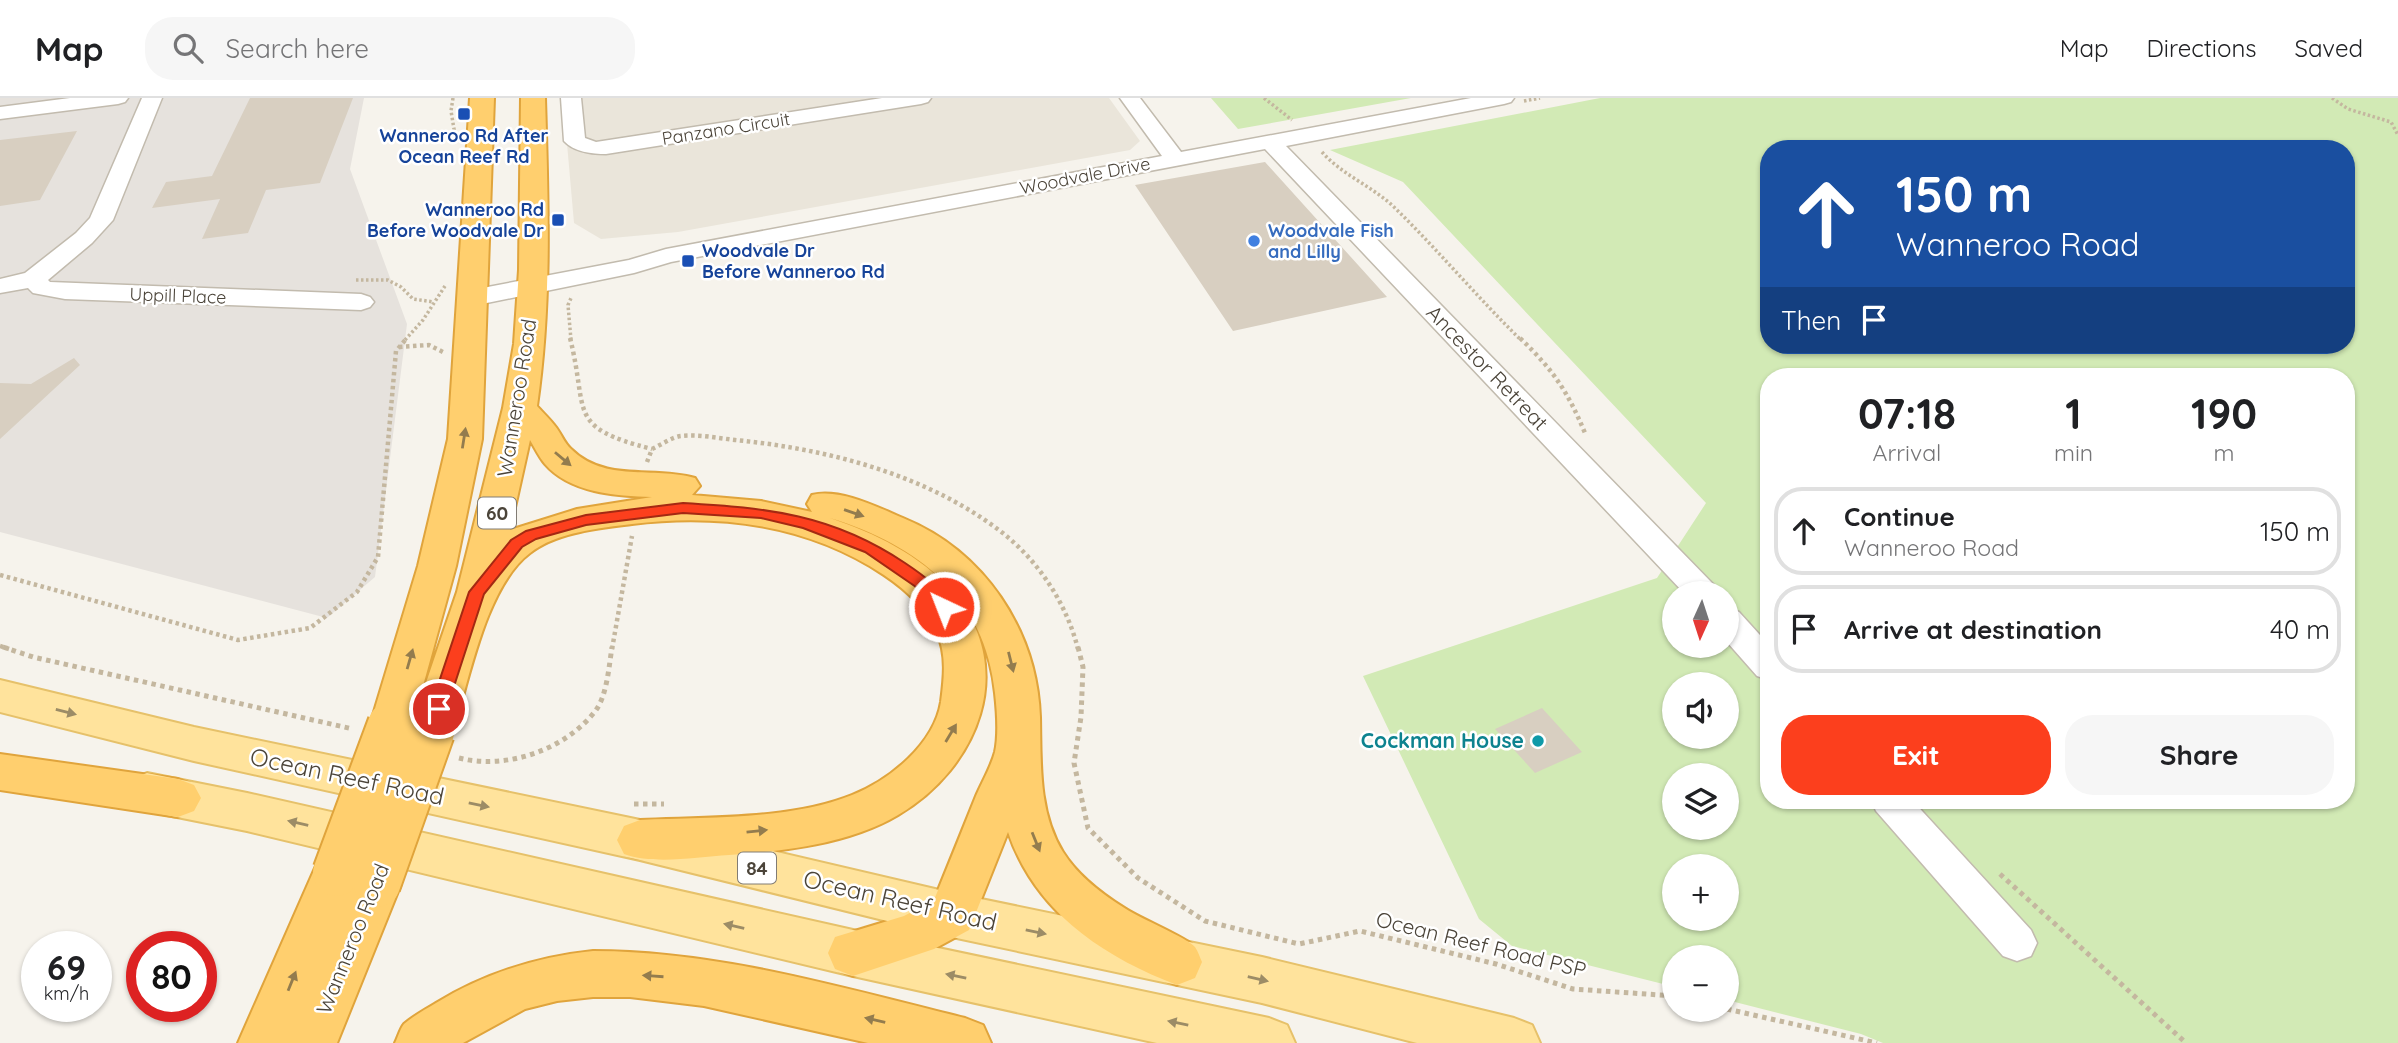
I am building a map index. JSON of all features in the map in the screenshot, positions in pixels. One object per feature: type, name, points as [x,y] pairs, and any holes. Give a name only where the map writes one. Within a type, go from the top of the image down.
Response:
[{"type":"highway","name":"60","points":[[411,729],[437,566],[465,439],[482,98]]},
{"type":"highway","name":"Wanneroo Road","points":[[311,1043],[356,878],[411,729],[477,592],[520,408],[530,344],[534,278],[533,98]]},
{"type":"highway","points":[[520,408],[544,435],[558,457],[582,473],[602,481],[648,487],[738,487],[835,506],[878,521],[917,540],[948,561],[973,585],[994,614],[1008,650],[1015,679],[1018,711],[1017,751],[1032,837],[1048,869],[1067,891],[1104,925],[1177,962]]},
{"type":"highway","points":[[477,592],[516,544],[531,535],[614,515],[683,508],[720,509],[761,513],[841,534],[897,565],[922,583],[944,607],[958,631],[966,661],[967,691],[955,730],[932,760],[900,790],[867,809],[813,825],[640,840]]},
{"type":"highway","points":[[853,954],[908,937],[937,925],[952,915],[1017,751]]},
{"type":"highway","points":[[0,772],[178,799]]},
{"type":"highway","name":"60","points":[[264,1043],[356,878]]},
{"type":"highway","points":[[421,1043],[466,1015],[523,986],[576,976],[624,975],[657,976],[744,990],[965,1043]]},
{"type":"main road","name":"Ocean Reef Road","points":[[0,696],[194,744],[640,840],[952,915],[1262,980],[1514,1043]]},
{"type":"main road","points":[[0,755],[178,799],[247,812],[853,954],[1269,1043]]},
{"type":"street","points":[[0,113],[40,103],[118,98]]},
{"type":"street","points":[[0,286],[33,279],[102,220],[152,98]]},
{"type":"street","name":"Panzano Circuit","points":[[571,98],[575,141],[593,148],[606,148],[921,98]]},
{"type":"street","points":[[1130,98],[1175,159]]},
{"type":"street","name":"Woodvale Drive","points":[[473,290],[534,278],[634,266],[667,256],[1175,159],[1512,100]]},
{"type":"street","name":"Ancestor Retreat","points":[[1270,142],[1691,581]]},
{"type":"street","name":"Uppill Place","points":[[33,279],[42,288],[65,292],[361,302]]},
{"type":"street","points":[[1740,635],[1760,657]]},
{"type":"street","points":[[1897,809],[2018,943]]},
{"type":"path","points":[[1264,98],[1287,114],[1336,167],[1365,184],[1393,206],[1482,302],[1548,366],[1570,397],[1590,444]]},
{"type":"path","points":[[1512,100],[1540,98]]},
{"type":"path","points":[[2332,98],[2348,109],[2390,122],[2398,135]]},
{"type":"path","name":"Ocean Reef Road PSP","points":[[573,295],[568,305],[570,337],[579,372],[583,413],[596,429],[617,440],[652,449],[679,436],[698,436],[776,444],[835,456],[894,476],[956,502],[1005,535],[1045,576],[1072,625],[1083,667],[1081,717],[1074,763],[1088,828],[1138,878],[1205,921],[1299,944],[1360,931],[1496,964],[1573,989],[1662,995]]},
{"type":"path","points":[[0,575],[239,639],[310,628],[358,592],[377,557],[396,351],[423,320]]},
{"type":"path","points":[[1996,870],[2186,1043]]},
{"type":"path","points":[[1739,1012],[1877,1043]]},
{"type":"shaded area","points":[[0,98],[364,98],[350,169],[407,324],[375,577],[327,618],[0,532]]},
{"type":"shaded area","points":[[563,98],[1109,98],[1140,141],[1130,150],[678,232],[601,239],[574,223]]},
{"type":"green space","points":[[1211,98],[1411,98],[1238,129]]},
{"type":"green space","points":[[1600,98],[2398,98],[2398,1043],[1883,1043],[1861,1034],[1739,1003],[1739,945],[1662,945],[1662,984],[1512,946],[1479,919],[1363,676],[1657,578],[1706,503],[1403,182],[1330,150]]},
{"type":"building","points":[[250,98],[353,98],[320,183],[266,190],[248,233],[202,239],[220,199],[152,208],[166,182],[212,176]]},
{"type":"building","points":[[77,131],[40,200],[0,206],[0,140]]},
{"type":"building","name":"Woodvale Fish and Lilly","points":[[1265,162],[1387,297],[1233,331],[1135,185]]},
{"type":"building","points":[[74,358],[80,365],[0,439],[0,383],[31,384]]},
{"type":"building","name":"Cockman House","points":[[1542,708],[1582,752],[1535,773],[1495,729]]},
{"type":"place","name":"Wanneroo Rd After Ocean Reef Rd","points":[[464,114]]},
{"type":"place","name":"Wanneroo Rd Before Woodvale Dr","points":[[558,220]]},
{"type":"place","name":"Woodvale Fish and Lilly","points":[[1254,241]]},
{"type":"place","name":"Woodvale Dr Before Wanneroo Rd","points":[[688,261]]},
{"type":"place","name":"Cockman House","points":[[1538,741]]},
{"type":"route","points":[[439,709],[477,592],[516,544],[531,535],[586,520],[649,510],[683,508],[761,513],[807,523],[841,534],[871,548],[922,583],[944,607]]}]
